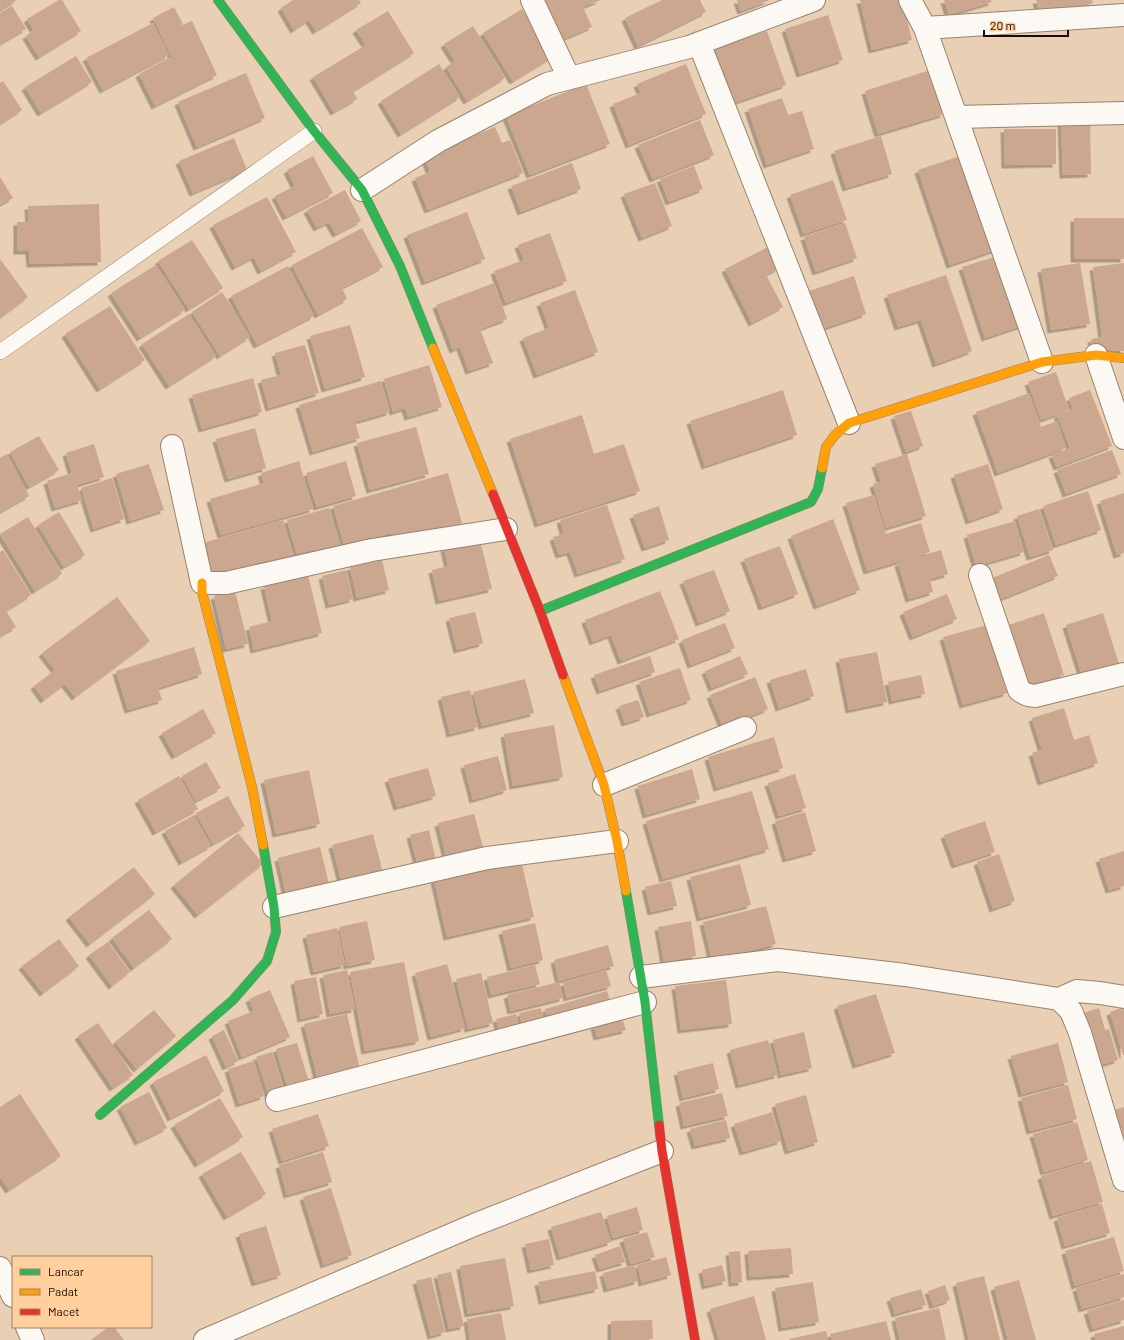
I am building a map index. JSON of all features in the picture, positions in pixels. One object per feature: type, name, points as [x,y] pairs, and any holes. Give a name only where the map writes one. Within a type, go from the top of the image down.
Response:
[{"type":"street","points":[[218,0],[314,131],[362,190],[400,266],[540,611],[604,785],[617,841],[641,976],[662,1150],[695,1340]]},
{"type":"street","points":[[532,0],[568,78]]},
{"type":"street","points":[[362,190],[438,141],[547,84],[699,43],[814,0]]},
{"type":"street","points":[[910,0],[925,28],[1042,362]]},
{"type":"street","points":[[925,28],[1124,15]]},
{"type":"street","points":[[699,43],[850,423]]},
{"type":"street","points":[[956,117],[1124,113]]},
{"type":"street","points":[[540,611],[811,502],[818,489],[826,447],[835,435],[850,423],[1042,362],[1096,354],[1124,358]]},
{"type":"street","points":[[1096,354],[1124,438]]},
{"type":"street","points":[[100,1115],[233,1000],[267,961],[276,932],[274,907],[252,787],[202,592],[202,582],[172,446]]},
{"type":"street","points":[[202,582],[226,583],[372,550],[506,529]]},
{"type":"street","points":[[980,575],[1019,690],[1028,696],[1035,696],[1124,674]]},
{"type":"street","points":[[604,785],[745,728]]},
{"type":"street","points":[[274,907],[487,858],[617,841]]},
{"type":"street","points":[[641,976],[778,960],[905,975],[1059,998],[1077,991],[1124,997]]},
{"type":"street","points":[[1059,998],[1071,1011],[1080,1033],[1121,1156],[1124,1180]]},
{"type":"street","points":[[278,1100],[645,1002]]},
{"type":"street","points":[[205,1340],[474,1225],[662,1150]]},
{"type":"street","points":[[0,1268],[12,1294]]},
{"type":"street","points":[[27,1328],[33,1340]]},
{"type":"lane","points":[[0,352],[314,131]]},
{"type":"building","points":[[0,0],[17,0],[1,10]]},
{"type":"building","points":[[59,0],[62,0],[81,31],[39,57],[26,36],[34,30],[27,19]]},
{"type":"building","points":[[293,0],[359,0],[361,3],[316,31],[309,20],[294,30],[281,8]]},
{"type":"building","points":[[545,0],[601,0],[583,7],[592,27],[561,40]]},
{"type":"building","points":[[662,0],[700,0],[706,12],[638,46],[625,18]]},
{"type":"building","points":[[737,0],[770,0],[741,11]]},
{"type":"building","points":[[860,0],[902,0],[912,40],[872,50]]},
{"type":"building","points":[[944,0],[991,0],[992,2],[949,15]]},
{"type":"building","points":[[1036,0],[1092,0],[1093,3],[1041,18]]},
{"type":"building","points":[[12,6],[26,29],[0,44],[0,13]]},
{"type":"building","points":[[174,7],[183,24],[175,28],[192,21],[217,75],[155,106],[139,74],[170,57],[184,81],[153,18]]},
{"type":"building","points":[[522,9],[552,57],[513,81],[483,33]]},
{"type":"building","points":[[388,11],[414,53],[353,91],[357,99],[334,112],[313,77],[366,45],[356,30]]},
{"type":"building","points":[[828,15],[843,60],[800,74],[785,29]]},
{"type":"building","points":[[153,23],[169,55],[103,90],[86,58]]},
{"type":"building","points":[[473,26],[505,78],[467,101],[446,67],[455,61],[444,44]]},
{"type":"building","points":[[767,31],[786,85],[731,104],[712,49]]},
{"type":"building","points":[[76,56],[92,82],[41,113],[25,87]]},
{"type":"building","points":[[439,64],[460,97],[401,134],[381,101]]},
{"type":"building","points":[[686,64],[706,114],[629,145],[613,104],[641,93],[637,84]]},
{"type":"building","points":[[930,70],[944,114],[878,134],[865,91]]},
{"type":"building","points":[[246,73],[265,118],[197,147],[178,102]]},
{"type":"building","points":[[3,81],[22,110],[0,124],[0,83]]},
{"type":"building","points":[[586,84],[610,144],[530,175],[506,116]]},
{"type":"building","points":[[782,98],[788,115],[802,111],[814,149],[767,165],[748,109]]},
{"type":"building","points":[[700,120],[714,155],[653,179],[638,145]]},
{"type":"building","points":[[1061,121],[1090,121],[1091,174],[1063,175]]},
{"type":"building","points":[[495,127],[502,143],[510,140],[523,173],[428,210],[415,178],[430,172],[424,156]]},
{"type":"building","points":[[1004,129],[1056,129],[1056,164],[1005,165]]},
{"type":"building","points":[[881,136],[892,174],[846,188],[834,151]]},
{"type":"building","points":[[234,138],[247,170],[193,193],[179,161]]},
{"type":"building","points":[[966,154],[998,249],[950,265],[918,170]]},
{"type":"building","points":[[313,156],[333,193],[286,217],[275,196],[295,186],[287,170]]},
{"type":"building","points":[[572,163],[581,189],[521,212],[511,186]]},
{"type":"building","points":[[694,166],[703,189],[669,202],[660,179]]},
{"type":"building","points":[[0,177],[13,198],[0,205]]},
{"type":"building","points":[[833,180],[847,220],[804,234],[790,195]]},
{"type":"building","points":[[655,183],[672,226],[642,238],[624,194]]},
{"type":"building","points":[[345,190],[361,221],[336,234],[329,222],[317,228],[307,210]]},
{"type":"building","points":[[267,197],[296,252],[261,271],[254,257],[235,267],[213,225]]},
{"type":"building","points":[[99,204],[101,262],[30,264],[29,251],[17,251],[17,222],[29,222],[28,206]]},
{"type":"building","points":[[467,212],[485,259],[425,282],[407,235]]},
{"type":"building","points":[[1074,218],[1124,218],[1124,259],[1074,259]]},
{"type":"building","points":[[845,223],[857,258],[816,272],[804,237]]},
{"type":"building","points":[[362,228],[383,267],[342,288],[347,299],[318,315],[292,265]]},
{"type":"building","points":[[550,233],[567,281],[506,303],[494,271],[524,260],[518,245]]},
{"type":"building","points":[[192,240],[223,288],[189,309],[158,261]]},
{"type":"building","points":[[768,247],[779,268],[766,275],[783,307],[752,323],[725,269]]},
{"type":"building","points":[[1001,255],[1024,325],[985,338],[962,267]]},
{"type":"building","points":[[0,259],[28,297],[0,318]]},
{"type":"building","points":[[1080,263],[1090,324],[1051,330],[1041,269]]},
{"type":"building","points":[[1124,263],[1124,351],[1093,349],[1091,339],[1102,337],[1093,267]]},
{"type":"building","points":[[156,265],[185,310],[140,338],[111,293]]},
{"type":"building","points":[[288,266],[314,316],[257,345],[231,296]]},
{"type":"building","points":[[946,275],[972,351],[936,364],[921,320],[898,327],[887,295]]},
{"type":"building","points":[[854,276],[866,314],[819,330],[806,292]]},
{"type":"building","points":[[494,283],[507,319],[480,329],[493,363],[469,371],[460,347],[453,350],[436,305]]},
{"type":"building","points":[[575,290],[598,352],[537,375],[523,338],[549,328],[540,303]]},
{"type":"building","points":[[222,292],[250,337],[220,356],[192,312]]},
{"type":"building","points":[[110,306],[145,360],[100,389],[65,334]]},
{"type":"building","points":[[189,314],[216,356],[169,386],[142,344]]},
{"type":"building","points":[[350,325],[365,377],[325,389],[310,336]]},
{"type":"building","points":[[305,345],[319,393],[269,408],[261,380],[281,375],[275,353]]},
{"type":"building","points":[[429,365],[442,407],[408,417],[405,408],[393,412],[384,379]]},
{"type":"building","points":[[1056,372],[1069,410],[1041,420],[1028,382]]},
{"type":"building","points":[[253,378],[262,412],[202,429],[192,395]]},
{"type":"building","points":[[381,381],[390,412],[355,422],[360,438],[313,452],[299,405]]},
{"type":"building","points":[[783,390],[797,435],[705,466],[690,421]]},
{"type":"building","points":[[1090,390],[1112,446],[1057,467],[1052,455],[1070,448],[1057,415],[1073,409],[1069,398]]},
{"type":"building","points":[[1029,393],[1041,427],[1057,421],[1066,448],[998,473],[976,412]]},
{"type":"building","points":[[911,411],[923,446],[906,452],[894,416]]},
{"type":"building","points":[[582,415],[594,454],[624,444],[640,491],[538,524],[510,439]]},
{"type":"building","points":[[416,427],[429,474],[370,490],[357,443]]},
{"type":"building","points":[[255,428],[266,468],[228,479],[216,439]]},
{"type":"building","points":[[39,436],[59,470],[29,487],[10,452]]},
{"type":"building","points":[[94,444],[104,477],[77,485],[82,500],[55,508],[47,481],[72,473],[66,453]]},
{"type":"building","points":[[1112,450],[1121,474],[1066,494],[1057,470]]},
{"type":"building","points":[[7,454],[29,496],[0,512],[0,458]]},
{"type":"building","points":[[907,454],[926,516],[886,528],[873,484],[881,482],[875,464]]},
{"type":"building","points":[[299,461],[313,509],[221,535],[210,499],[264,483],[261,473]]},
{"type":"building","points":[[346,461],[356,496],[317,507],[306,473]]},
{"type":"building","points":[[149,464],[164,510],[130,521],[116,474]]},
{"type":"building","points":[[988,464],[1003,509],[969,521],[954,475]]},
{"type":"building","points":[[448,473],[462,523],[393,543],[390,533],[373,538],[376,546],[347,555],[333,506]]},
{"type":"building","points":[[112,478],[124,519],[94,529],[81,488]]},
{"type":"building","points":[[1088,491],[1101,530],[1056,545],[1043,506]]},
{"type":"building","points":[[1124,493],[1124,553],[1117,555],[1100,501]]},
{"type":"building","points":[[874,495],[886,534],[921,523],[930,552],[867,571],[846,503]]},
{"type":"building","points":[[607,505],[625,559],[578,574],[570,552],[559,555],[553,537],[564,534],[560,520]]},
{"type":"building","points":[[659,506],[669,540],[645,548],[633,515]]},
{"type":"building","points":[[329,508],[340,545],[298,557],[287,520]]},
{"type":"building","points":[[1039,509],[1053,550],[1030,557],[1017,516]]},
{"type":"building","points":[[59,512],[85,555],[64,567],[38,525]]},
{"type":"building","points":[[28,517],[62,574],[35,591],[0,534]]},
{"type":"building","points":[[833,519],[860,590],[817,606],[791,536]]},
{"type":"building","points":[[283,520],[293,556],[213,579],[203,543]]},
{"type":"building","points":[[1015,521],[1024,552],[976,566],[967,535]]},
{"type":"building","points":[[480,540],[492,589],[439,601],[432,570],[448,566],[444,548]]},
{"type":"building","points":[[780,546],[798,594],[762,607],[744,559]]},
{"type":"building","points":[[3,550],[31,595],[6,611],[16,627],[0,636],[0,552]]},
{"type":"building","points":[[941,550],[948,574],[930,579],[933,592],[909,599],[898,563]]},
{"type":"building","points":[[1049,555],[1058,576],[1001,599],[992,578]]},
{"type":"building","points":[[382,560],[389,590],[357,598],[350,567]]},
{"type":"building","points":[[346,570],[353,599],[329,605],[322,576]]},
{"type":"building","points":[[714,570],[730,611],[699,623],[683,581]]},
{"type":"building","points":[[308,575],[322,633],[254,650],[249,627],[272,621],[264,586]]},
{"type":"building","points":[[235,591],[248,644],[226,649],[214,596]]},
{"type":"building","points":[[660,591],[679,639],[621,661],[611,635],[593,642],[585,620]]},
{"type":"building","points":[[947,594],[957,619],[913,637],[903,612]]},
{"type":"building","points":[[117,597],[150,641],[75,697],[65,684],[44,700],[34,686],[55,670],[42,653]]},
{"type":"building","points":[[475,612],[483,643],[457,650],[449,618]]},
{"type":"building","points":[[1044,613],[1064,675],[1026,688],[1006,626]]},
{"type":"building","points":[[1103,613],[1119,664],[1082,675],[1066,625]]},
{"type":"building","points":[[725,623],[735,648],[691,665],[682,640]]},
{"type":"building","points":[[987,625],[1007,693],[963,705],[943,637]]},
{"type":"building","points":[[194,647],[202,674],[158,688],[162,700],[128,710],[116,671]]},
{"type":"building","points":[[877,652],[887,702],[849,710],[839,659]]},
{"type":"building","points":[[650,656],[655,672],[600,691],[594,675]]},
{"type":"building","points":[[740,656],[748,674],[712,688],[705,671]]},
{"type":"building","points":[[680,668],[691,700],[650,714],[639,682]]},
{"type":"building","points":[[806,669],[814,696],[779,708],[770,680]]},
{"type":"building","points":[[921,675],[925,694],[892,701],[888,682]]},
{"type":"building","points":[[755,677],[768,709],[723,727],[710,695]]},
{"type":"building","points":[[525,679],[534,713],[482,726],[473,692]]},
{"type":"building","points":[[470,690],[478,727],[450,734],[441,697]]},
{"type":"building","points":[[638,700],[644,717],[625,723],[619,706]]},
{"type":"building","points":[[1064,708],[1074,740],[1089,735],[1098,763],[1041,782],[1032,753],[1042,750],[1032,718]]},
{"type":"building","points":[[203,709],[216,733],[175,756],[162,733]]},
{"type":"building","points":[[554,725],[563,777],[513,786],[504,734]]},
{"type":"building","points":[[774,737],[783,768],[717,788],[708,757]]},
{"type":"building","points":[[498,756],[507,790],[473,800],[464,765]]},
{"type":"building","points":[[206,762],[221,788],[196,801],[182,776]]},
{"type":"building","points":[[428,768],[436,796],[397,807],[388,779]]},
{"type":"building","points":[[692,769],[700,799],[646,815],[638,786]]},
{"type":"building","points":[[309,770],[320,824],[276,834],[264,780]]},
{"type":"building","points":[[795,774],[806,808],[779,816],[768,783]]},
{"type":"building","points":[[179,776],[198,809],[156,832],[138,800]]},
{"type":"building","points":[[752,791],[769,849],[663,879],[646,821]]},
{"type":"building","points":[[228,796],[245,826],[213,844],[196,813]]},
{"type":"building","points":[[805,812],[816,851],[786,859],[775,821]]},
{"type":"building","points":[[474,814],[485,854],[448,864],[438,823]]},
{"type":"building","points":[[194,815],[211,846],[182,862],[165,831]]},
{"type":"building","points":[[985,821],[995,852],[955,865],[944,835]]},
{"type":"building","points":[[429,830],[437,865],[419,870],[410,835]]},
{"type":"building","points":[[238,833],[263,864],[198,915],[174,885]]},
{"type":"building","points":[[373,834],[384,877],[343,888],[332,845]]},
{"type":"building","points":[[320,847],[329,884],[286,894],[278,858]]},
{"type":"building","points":[[1124,851],[1124,886],[1109,890],[1099,859]]},
{"type":"building","points":[[999,854],[1015,901],[993,909],[977,862]]},
{"type":"building","points":[[521,860],[534,917],[447,937],[434,879]]},
{"type":"building","points":[[740,864],[751,905],[700,918],[690,877]]},
{"type":"building","points":[[134,867],[155,894],[90,944],[69,917]]},
{"type":"building","points":[[671,881],[677,906],[651,912],[645,887]]},
{"type":"building","points":[[766,906],[776,944],[712,960],[703,922]]},
{"type":"building","points":[[149,910],[172,939],[134,968],[112,938]]},
{"type":"building","points":[[367,921],[375,960],[347,966],[339,927]]},
{"type":"building","points":[[691,921],[696,956],[664,962],[658,927]]},
{"type":"building","points":[[535,923],[543,960],[511,968],[502,931]]},
{"type":"building","points":[[337,928],[345,965],[314,972],[306,935]]},
{"type":"building","points":[[59,939],[79,966],[43,993],[22,966]]},
{"type":"building","points":[[108,942],[130,972],[112,986],[89,955]]},
{"type":"building","points":[[608,945],[614,966],[559,981],[554,960]]},
{"type":"building","points":[[404,962],[419,1041],[365,1051],[350,972]]},
{"type":"building","points":[[447,964],[465,1028],[431,1037],[415,973]]},
{"type":"building","points":[[535,965],[540,984],[491,995],[487,977]]},
{"type":"building","points":[[347,970],[355,1009],[330,1014],[323,975]]},
{"type":"building","points":[[606,970],[611,986],[567,998],[563,983]]},
{"type":"building","points":[[481,973],[493,1023],[468,1029],[456,979]]},
{"type":"building","points":[[316,977],[323,1014],[301,1019],[294,981]]},
{"type":"building","points":[[726,980],[732,1024],[681,1030],[675,986]]},
{"type":"building","points":[[559,982],[563,998],[511,1011],[507,995]]},
{"type":"building","points":[[270,990],[290,1037],[242,1057],[228,1021],[254,1011],[249,999]]},
{"type":"building","points":[[607,991],[612,1007],[550,1025],[545,1009]]},
{"type":"building","points":[[876,994],[895,1053],[856,1065],[837,1006]]},
{"type":"building","points":[[1124,1007],[1124,1055],[1123,1055],[1110,1012]]},
{"type":"building","points":[[541,1008],[545,1027],[524,1032],[519,1013]]},
{"type":"building","points":[[1099,1008],[1105,1030],[1109,1029],[1118,1060],[1100,1065],[1077,1015]]},
{"type":"building","points":[[154,1010],[176,1036],[137,1069],[115,1042]]},
{"type":"building","points":[[347,1014],[360,1070],[318,1080],[304,1024]]},
{"type":"building","points":[[516,1014],[521,1033],[501,1038],[496,1019]]},
{"type":"building","points":[[622,1018],[626,1030],[597,1037],[594,1026]]},
{"type":"building","points":[[98,1023],[133,1075],[113,1088],[78,1036]]},
{"type":"building","points":[[224,1030],[238,1061],[226,1067],[212,1036]]},
{"type":"building","points":[[804,1032],[812,1068],[781,1075],[773,1040]]},
{"type":"building","points":[[768,1040],[778,1075],[739,1085],[730,1050]]},
{"type":"building","points":[[297,1043],[310,1085],[289,1092],[276,1049]]},
{"type":"building","points":[[1058,1043],[1068,1082],[1022,1094],[1011,1056]]},
{"type":"building","points":[[272,1052],[285,1091],[269,1096],[256,1057]]},
{"type":"building","points":[[206,1055],[224,1091],[171,1118],[153,1082]]},
{"type":"building","points":[[254,1061],[264,1096],[239,1104],[228,1069]]},
{"type":"building","points":[[713,1063],[719,1089],[683,1098],[677,1072]]},
{"type":"building","points":[[1068,1085],[1077,1119],[1030,1131],[1021,1098]]},
{"type":"building","points":[[149,1092],[167,1128],[138,1142],[120,1107]]},
{"type":"building","points":[[722,1093],[728,1116],[684,1126],[679,1103]]},
{"type":"building","points":[[20,1094],[61,1156],[9,1190],[0,1177],[0,1107]]},
{"type":"building","points":[[806,1095],[818,1142],[788,1151],[775,1104]]},
{"type":"building","points":[[220,1098],[243,1137],[198,1164],[174,1125]]},
{"type":"building","points":[[1124,1107],[1124,1138],[1115,1110]]},
{"type":"building","points":[[772,1112],[781,1141],[743,1152],[734,1124]]},
{"type":"building","points":[[318,1114],[329,1146],[282,1161],[272,1129]]},
{"type":"building","points":[[726,1120],[730,1138],[695,1146],[690,1129]]},
{"type":"building","points":[[1077,1122],[1088,1160],[1044,1172],[1033,1134]]},
{"type":"building","points":[[241,1152],[266,1194],[227,1217],[202,1174]]},
{"type":"building","points":[[323,1152],[332,1182],[287,1195],[279,1165]]},
{"type":"building","points":[[1091,1161],[1103,1202],[1053,1216],[1041,1176]]},
{"type":"building","points":[[331,1188],[352,1255],[324,1265],[303,1197]]},
{"type":"building","points":[[1102,1204],[1110,1233],[1065,1246],[1057,1218]]},
{"type":"building","points":[[637,1207],[643,1230],[613,1238],[607,1216]]},
{"type":"building","points":[[601,1212],[611,1242],[560,1257],[551,1227]]},
{"type":"building","points":[[266,1226],[281,1275],[255,1283],[239,1234]]},
{"type":"building","points":[[647,1232],[655,1257],[631,1264],[623,1239]]},
{"type":"building","points":[[1114,1237],[1124,1271],[1075,1286],[1065,1251]]},
{"type":"building","points":[[549,1239],[554,1265],[531,1270],[525,1244]]},
{"type":"building","points":[[620,1246],[625,1262],[600,1269],[595,1255]]},
{"type":"building","points":[[791,1248],[793,1274],[750,1277],[748,1251]]},
{"type":"building","points":[[740,1251],[742,1282],[732,1283],[729,1252]]},
{"type":"building","points":[[666,1257],[671,1275],[642,1283],[637,1265]]},
{"type":"building","points":[[505,1258],[514,1306],[468,1314],[460,1266]]},
{"type":"building","points":[[634,1265],[638,1281],[607,1289],[603,1273]]},
{"type":"building","points":[[722,1265],[726,1281],[705,1286],[702,1270]]},
{"type":"building","points":[[595,1271],[598,1289],[542,1301],[538,1282]]},
{"type":"building","points":[[451,1272],[464,1326],[449,1329],[437,1275]]},
{"type":"building","points":[[1124,1274],[1124,1297],[1082,1309],[1076,1288]]},
{"type":"building","points":[[984,1276],[1000,1340],[969,1340],[956,1283]]},
{"type":"building","points":[[431,1277],[445,1332],[431,1336],[416,1281]]},
{"type":"building","points":[[1019,1280],[1036,1340],[1008,1340],[994,1287]]},
{"type":"building","points":[[813,1282],[819,1322],[782,1328],[775,1288]]},
{"type":"building","points":[[945,1285],[950,1300],[933,1306],[928,1291]]},
{"type":"building","points":[[921,1289],[926,1305],[895,1314],[890,1298]]},
{"type":"building","points":[[754,1296],[766,1340],[719,1340],[710,1309]]},
{"type":"building","points":[[1124,1300],[1124,1320],[1093,1329],[1087,1311]]},
{"type":"building","points":[[939,1308],[946,1340],[900,1340],[895,1318]]},
{"type":"building","points":[[501,1313],[506,1340],[470,1340],[467,1319]]},
{"type":"building","points":[[652,1320],[653,1339],[611,1340],[611,1321]]},
{"type":"building","points":[[886,1321],[891,1340],[832,1340],[830,1334]]},
{"type":"building","points":[[1124,1326],[1124,1340],[1096,1340],[1094,1334]]},
{"type":"building","points":[[107,1328],[115,1328],[124,1340],[91,1340]]},
{"type":"building","points":[[826,1331],[828,1340],[789,1340],[789,1339]]},
{"type":"traffic: fast","points":[[218,0],[314,131],[362,190],[400,266],[433,348]]},
{"type":"traffic: fast","points":[[540,611],[811,502],[818,489],[822,468]]},
{"type":"traffic: fast","points":[[100,1115],[233,1000],[267,961],[276,932],[274,907],[263,845]]},
{"type":"traffic: fast","points":[[626,891],[645,1002],[659,1125]]},
{"type":"traffic: slow","points":[[433,348],[493,494]]},
{"type":"traffic: slow","points":[[822,468],[826,447],[835,435],[849,423],[1042,362],[1096,355],[1124,358]]},
{"type":"traffic: slow","points":[[202,583],[202,592],[252,787],[263,845]]},
{"type":"traffic: slow","points":[[563,675],[604,785],[617,841],[626,891]]},
{"type":"traffic: jam","points":[[493,494],[540,611],[563,675]]},
{"type":"traffic: jam","points":[[659,1125],[662,1151],[695,1340]]}]
